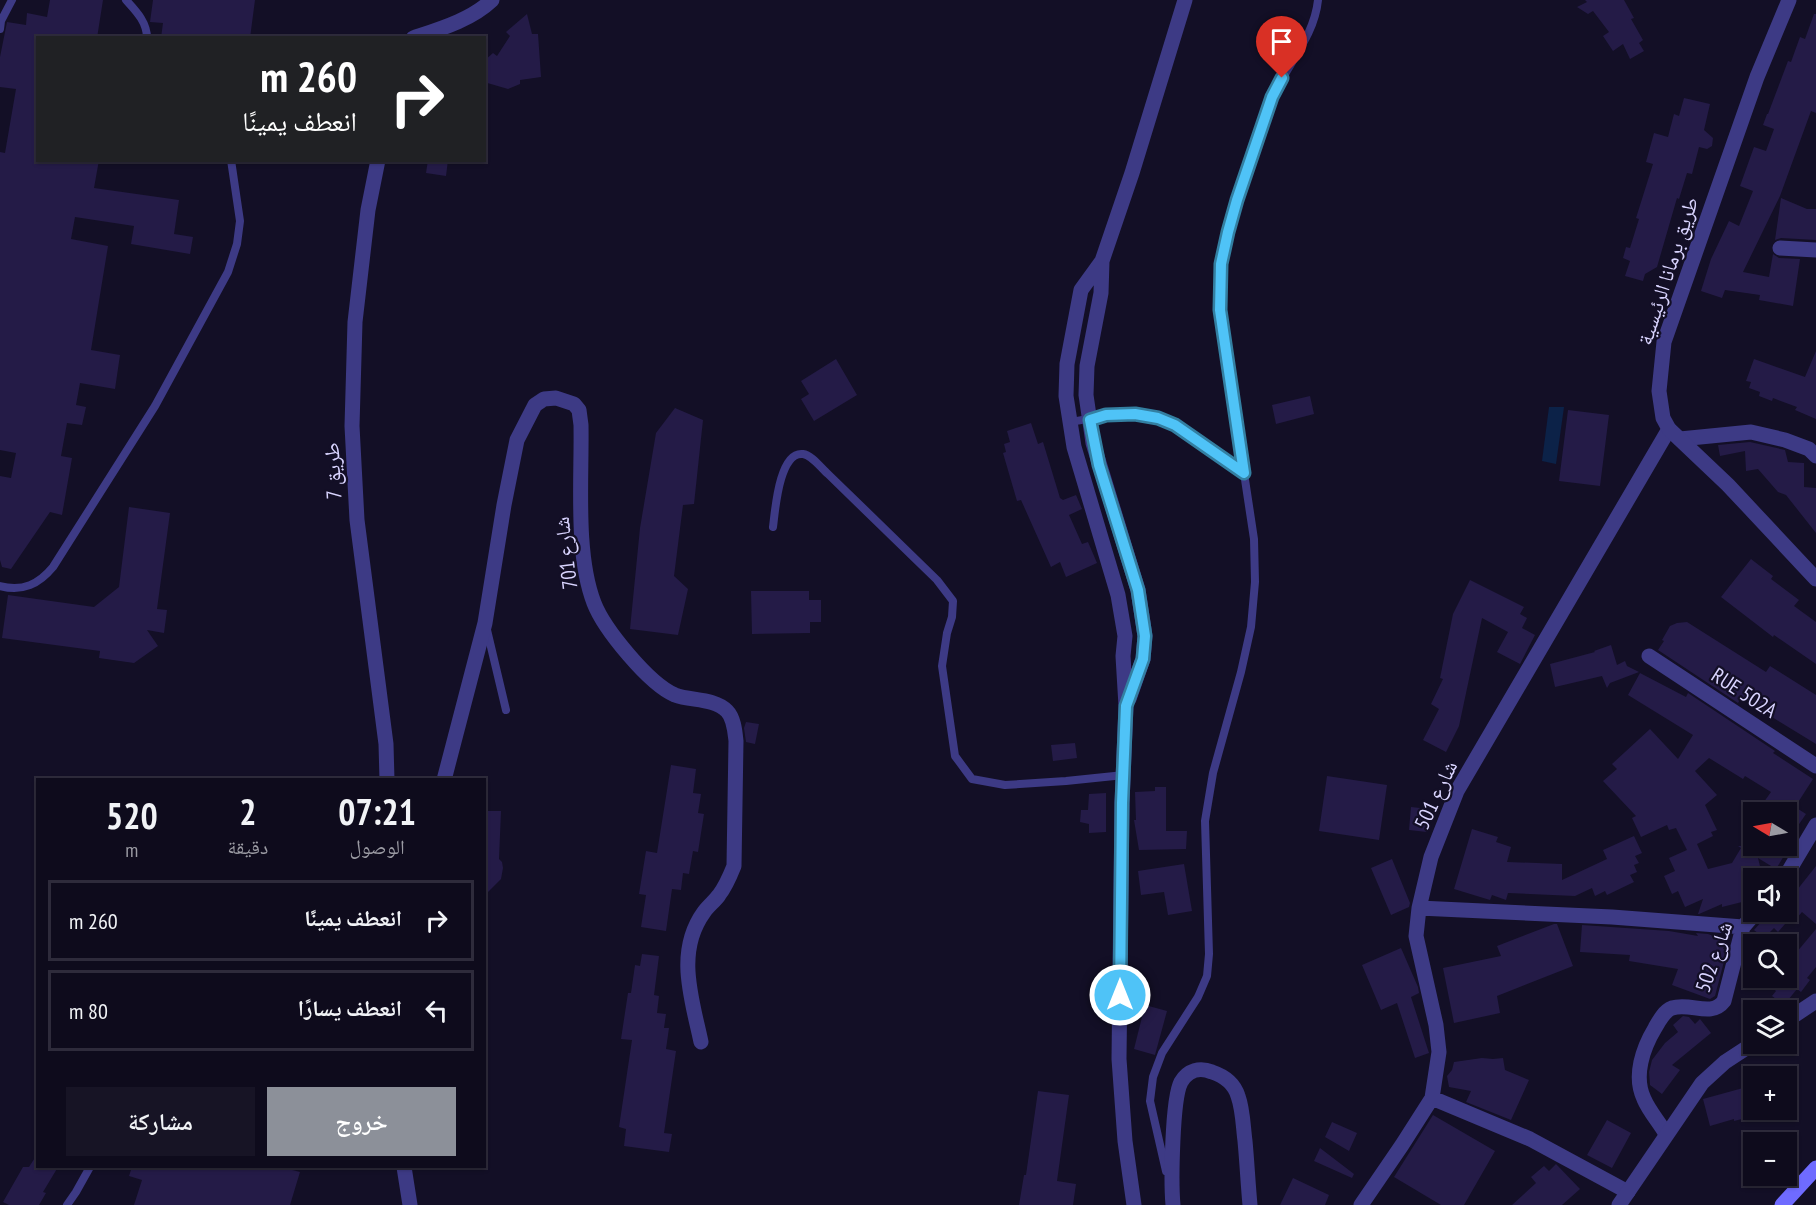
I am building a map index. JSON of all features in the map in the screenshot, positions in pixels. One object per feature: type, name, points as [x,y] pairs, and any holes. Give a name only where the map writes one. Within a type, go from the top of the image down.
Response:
[{"type":"main road","points":[[1782,1205],[1816,1168]]},
{"type":"street","points":[[418,36],[484,8],[492,0]]},
{"type":"street","points":[[1126,706],[1143,659],[1145,636],[1138,590],[1099,465],[1086,395],[1087,366],[1101,292],[1102,261],[1132,173],[1185,0]]},
{"type":"street","name":"طريق برمانا الرئيسية","points":[[1789,0],[1757,77],[1664,342],[1659,391],[1663,418],[1675,434],[1728,485],[1816,579]]},
{"type":"street","name":"طريق 7","points":[[378,162],[368,210],[355,322],[352,426],[357,520],[386,744],[387,778]]},
{"type":"street","points":[[1780,248],[1816,250]]},
{"type":"street","points":[[1102,261],[1081,290],[1067,364],[1066,396],[1080,470],[1118,595],[1125,636],[1123,656],[1126,706],[1121,867],[1119,1059],[1125,1141],[1134,1205]]},
{"type":"street","name":"شارع 701","points":[[445,778],[485,623],[517,440],[535,405],[544,399],[565,400],[574,404],[579,410],[583,544],[594,603],[604,622],[660,685],[675,695],[717,704],[728,712],[734,726],[736,741],[734,866],[728,881],[703,913],[692,934],[687,958],[688,982],[701,1042]]},
{"type":"street","points":[[1675,434],[1751,432],[1785,440],[1809,449],[1816,456]]},
{"type":"street","name":"شارع 501","points":[[1361,1205],[1432,1098],[1439,1052],[1436,1025],[1416,936],[1419,908],[1431,857],[1457,791],[1675,434]]},
{"type":"street","name":"RUE 502A","points":[[1649,656],[1816,766]]},
{"type":"street","points":[[1791,868],[1816,825]]},
{"type":"street","points":[[1419,908],[1612,917],[1743,927]]},
{"type":"street","name":"شارع 502","points":[[1666,1134],[1643,1098],[1639,1079],[1642,1055],[1662,1016],[1671,1008],[1713,1009],[1719,1007],[1724,1000],[1743,927],[1747,922]]},
{"type":"street","points":[[1797,1014],[1816,1001]]},
{"type":"street","points":[[1619,1205],[1702,1083],[1725,1062],[1743,1050]]},
{"type":"street","points":[[1173,1201],[1177,1097],[1181,1083],[1188,1073],[1208,1070],[1230,1081],[1238,1094],[1242,1113],[1250,1205]]},
{"type":"street","points":[[1432,1098],[1530,1139],[1628,1192]]},
{"type":"street","points":[[404,1168],[410,1205]]},
{"type":"lane","points":[[0,29],[12,0]]},
{"type":"lane","points":[[126,0],[143,21],[147,36]]},
{"type":"lane","points":[[1173,1201],[1150,1101],[1153,1077],[1162,1053],[1198,997],[1207,976],[1209,954],[1205,821],[1213,774],[1251,627],[1255,582],[1254,539],[1220,310],[1221,264],[1234,211],[1272,97],[1314,24],[1318,0]]},
{"type":"lane","points":[[0,586],[9,588],[33,584],[44,578],[155,406],[228,272],[237,244],[240,221],[231,162]]},
{"type":"lane","points":[[1070,422],[1090,420],[1106,415],[1135,414],[1158,418],[1175,425],[1244,473]]},
{"type":"lane","points":[[773,527],[782,473],[788,462],[797,455],[803,454],[822,469],[937,580],[952,601],[952,617],[942,666],[955,756],[972,779],[1005,785],[1124,775]]},
{"type":"lane","points":[[485,623],[506,710]]},
{"type":"lane","points":[[67,1205],[89,1168]]},
{"type":"water","points":[[1549,407],[1564,407],[1556,464],[1542,461]]},
{"type":"building","points":[[50,0],[103,0],[97,36],[36,36],[36,162],[99,162],[94,188],[179,200],[174,234],[193,237],[190,254],[131,244],[134,226],[75,217],[71,239],[108,246],[91,350],[120,355],[115,389],[80,383],[76,405],[86,407],[82,425],[67,423],[61,456],[72,458],[62,515],[50,512],[11,569],[2,567],[0,560],[0,476],[11,478],[16,453],[0,450],[0,152],[5,153],[16,89],[0,87],[0,57],[7,22],[26,25],[27,13],[47,17]]},
{"type":"building","points":[[153,0],[255,0],[250,36],[161,36],[163,23],[150,22]]},
{"type":"building","points":[[1585,0],[1624,0],[1634,18],[1631,19],[1643,40],[1639,43],[1644,51],[1630,59],[1623,44],[1613,51],[1603,36],[1609,32],[1593,11],[1588,14],[1577,7],[1587,2]]},
{"type":"building","points":[[527,14],[532,34],[538,34],[541,77],[520,80],[520,84],[508,89],[486,83],[486,59],[493,53],[497,56],[510,36],[506,32]]},
{"type":"building","points":[[1814,14],[1816,14],[1816,113],[1811,111],[1780,196],[1743,272],[1769,277],[1773,254],[1779,258],[1800,259],[1793,306],[1759,300],[1760,295],[1725,290],[1722,298],[1701,291],[1711,259],[1729,221],[1739,226],[1753,191],[1740,186],[1754,147],[1766,151],[1774,129],[1763,125],[1788,61],[1791,62],[1800,37],[1805,39]]},
{"type":"building","points":[[1684,98],[1710,104],[1704,130],[1713,138],[1712,146],[1707,149],[1699,147],[1692,174],[1687,173],[1679,199],[1677,198],[1657,267],[1645,274],[1643,281],[1625,276],[1630,261],[1623,258],[1626,247],[1630,248],[1639,219],[1636,218],[1653,164],[1646,162],[1654,133],[1668,137],[1674,114],[1679,116]]},
{"type":"building","points":[[428,162],[448,162],[446,176],[426,173]]},
{"type":"building","points":[[1781,198],[1807,209],[1816,209],[1816,240],[1781,238],[1775,240]]},
{"type":"building","points":[[1816,351],[1816,419],[1795,410],[1797,407],[1773,398],[1772,401],[1759,396],[1760,392],[1749,388],[1751,382],[1746,381],[1754,359],[1805,377]]},
{"type":"building","points":[[836,359],[857,395],[814,421],[801,399],[809,394],[801,381]]},
{"type":"building","points":[[1310,396],[1314,414],[1276,424],[1272,405]]},
{"type":"building","points":[[675,408],[703,420],[694,504],[683,505],[674,576],[688,589],[678,635],[630,629],[640,528],[656,433]]},
{"type":"building","points":[[1568,410],[1609,415],[1600,486],[1559,481]]},
{"type":"building","points":[[1031,423],[1038,444],[1043,442],[1060,498],[1063,500],[1076,495],[1082,509],[1069,515],[1082,544],[1088,542],[1097,563],[1066,577],[1060,562],[1051,567],[1021,500],[1017,501],[1003,453],[1006,452],[1004,444],[1010,442],[1007,431]]},
{"type":"building","points":[[1750,442],[1785,450],[1788,462],[1804,463],[1804,487],[1816,488],[1816,533],[1786,495],[1778,492],[1758,469],[1746,471],[1745,451],[1720,456],[1718,445]]},
{"type":"building","points":[[129,507],[170,513],[157,609],[167,610],[164,633],[147,630],[158,646],[134,663],[99,658],[100,651],[2,638],[8,595],[94,607],[119,587]]},
{"type":"building","points":[[1751,559],[1773,576],[1771,579],[1799,600],[1794,606],[1816,622],[1816,664],[1774,635],[1773,637],[1721,597]]},
{"type":"building","points":[[1470,580],[1524,607],[1520,614],[1527,618],[1522,628],[1535,635],[1520,664],[1497,652],[1508,632],[1482,618],[1459,726],[1446,752],[1423,740],[1439,709],[1431,704],[1443,679],[1440,678],[1453,614]]},
{"type":"building","points":[[751,591],[809,591],[809,600],[821,600],[821,622],[810,622],[810,633],[752,634]]},
{"type":"building","points":[[1687,622],[1766,672],[1770,666],[1816,695],[1816,744],[1741,698],[1738,703],[1658,650],[1670,626]]},
{"type":"building","points":[[1611,645],[1617,665],[1625,661],[1627,666],[1639,672],[1610,683],[1607,688],[1602,676],[1555,687],[1550,664],[1595,652]]},
{"type":"building","points":[[1640,673],[1686,697],[1688,693],[1813,779],[1797,804],[1797,802],[1764,802],[1771,792],[1745,776],[1743,779],[1709,758],[1695,771],[1717,795],[1705,805],[1717,830],[1711,832],[1713,836],[1697,844],[1708,869],[1732,863],[1741,848],[1738,846],[1743,844],[1743,856],[1784,856],[1777,868],[1758,858],[1760,868],[1743,868],[1743,902],[1722,907],[1722,904],[1699,914],[1703,899],[1685,907],[1678,891],[1672,894],[1664,876],[1675,871],[1669,858],[1687,850],[1676,828],[1669,830],[1667,825],[1641,837],[1632,818],[1636,816],[1603,781],[1617,769],[1612,764],[1650,729],[1678,759],[1693,735],[1628,695]]},
{"type":"building","points":[[746,722],[759,724],[755,744],[746,742],[744,728]]},
{"type":"building","points":[[1075,743],[1077,758],[1053,761],[1051,745]]},
{"type":"building","points":[[671,765],[696,769],[693,793],[701,794],[698,813],[704,814],[698,852],[693,851],[689,874],[683,873],[681,890],[672,889],[666,931],[641,927],[646,895],[639,894],[646,851],[657,853]]},
{"type":"building","points":[[1327,776],[1387,785],[1379,840],[1319,831]]},
{"type":"building","points":[[1155,787],[1166,787],[1166,831],[1187,831],[1186,849],[1139,850],[1134,820],[1136,820],[1135,792],[1155,791]]},
{"type":"building","points":[[1106,793],[1106,832],[1089,833],[1089,824],[1080,822],[1081,810],[1088,810],[1089,794]]},
{"type":"building","points":[[1411,807],[1429,809],[1427,832],[1409,830]]},
{"type":"building","points":[[1797,808],[1806,814],[1797,827]]},
{"type":"building","points":[[486,811],[501,811],[499,859],[503,868],[501,879],[486,894]]},
{"type":"building","points":[[1472,829],[1498,837],[1496,842],[1511,847],[1507,862],[1562,864],[1562,880],[1607,859],[1603,850],[1634,836],[1642,853],[1635,856],[1639,863],[1634,865],[1637,872],[1630,875],[1634,882],[1607,895],[1605,891],[1595,896],[1592,888],[1575,896],[1508,893],[1506,900],[1492,895],[1490,900],[1454,889]]},
{"type":"building","points":[[1392,859],[1410,903],[1409,907],[1391,915],[1371,868]]},
{"type":"building","points":[[1184,864],[1192,911],[1168,915],[1164,892],[1141,895],[1138,871]]},
{"type":"building","points":[[1816,866],[1816,924],[1802,912],[1797,918],[1797,890]]},
{"type":"building","points":[[1761,922],[1787,922],[1778,932],[1774,928],[1768,934],[1759,934],[1754,930]]},
{"type":"building","points":[[1557,924],[1573,966],[1497,996],[1500,1013],[1454,1023],[1443,968],[1501,956],[1497,946]]},
{"type":"building","points":[[1582,925],[1669,931],[1698,936],[1696,933],[1708,934],[1726,941],[1723,949],[1727,950],[1715,996],[1710,999],[1672,985],[1678,969],[1629,961],[1630,955],[1580,952]]},
{"type":"building","points":[[1816,929],[1816,967],[1807,978],[1810,980],[1801,992],[1797,989],[1788,1000],[1777,1000],[1772,996],[1776,991],[1772,988],[1797,988],[1797,952]]},
{"type":"building","points":[[1401,948],[1418,987],[1419,993],[1411,997],[1429,1053],[1415,1058],[1397,1003],[1381,1010],[1362,965]]},
{"type":"building","points":[[642,954],[659,956],[654,995],[659,996],[657,1013],[666,1014],[664,1028],[669,1028],[666,1049],[676,1051],[664,1133],[672,1134],[669,1152],[624,1146],[626,1129],[619,1127],[632,1040],[621,1039],[628,993],[631,993],[635,965],[640,966]]},
{"type":"building","points":[[1145,1005],[1167,1011],[1155,1055],[1134,1049]]},
{"type":"building","points":[[1683,1016],[1689,1017],[1695,1024],[1700,1019],[1711,1033],[1672,1065],[1680,1070],[1662,1094],[1650,1085],[1649,1072],[1652,1060],[1665,1043],[1678,1032],[1673,1025]]},
{"type":"building","points":[[1503,1058],[1505,1070],[1529,1080],[1511,1120],[1466,1102],[1471,1091],[1449,1087],[1447,1076],[1454,1062]]},
{"type":"building","points":[[1743,1088],[1743,1119],[1710,1126],[1703,1099]]},
{"type":"building","points":[[1038,1091],[1069,1095],[1057,1181],[1076,1184],[1073,1205],[1019,1205],[1024,1175],[1026,1175]]},
{"type":"building","points":[[1433,1115],[1495,1151],[1464,1205],[1441,1205],[1394,1177]]},
{"type":"building","points":[[1607,1120],[1631,1133],[1612,1168],[1587,1155]]},
{"type":"building","points":[[1332,1122],[1357,1133],[1349,1151],[1325,1137]]},
{"type":"building","points":[[1320,1148],[1354,1174],[1352,1178],[1314,1161]]},
{"type":"building","points":[[36,1156],[36,1168],[57,1168],[43,1192],[46,1193],[39,1205],[9,1205],[3,1202],[23,1167],[29,1167]]},
{"type":"building","points":[[1556,1164],[1580,1189],[1562,1205],[1512,1205],[1536,1183],[1531,1177],[1544,1166],[1549,1171]]},
{"type":"building","points":[[132,1168],[285,1168],[300,1172],[290,1205],[134,1205],[142,1180],[129,1176]]},
{"type":"building","points":[[1293,1178],[1329,1195],[1325,1205],[1280,1205]]},
{"type":"route","points":[[1120,995],[1122,803],[1126,706],[1143,659],[1145,636],[1138,590],[1099,465],[1090,420],[1106,415],[1135,414],[1158,418],[1175,425],[1244,473],[1220,310],[1221,264],[1237,200],[1272,97],[1282,78]]}]
